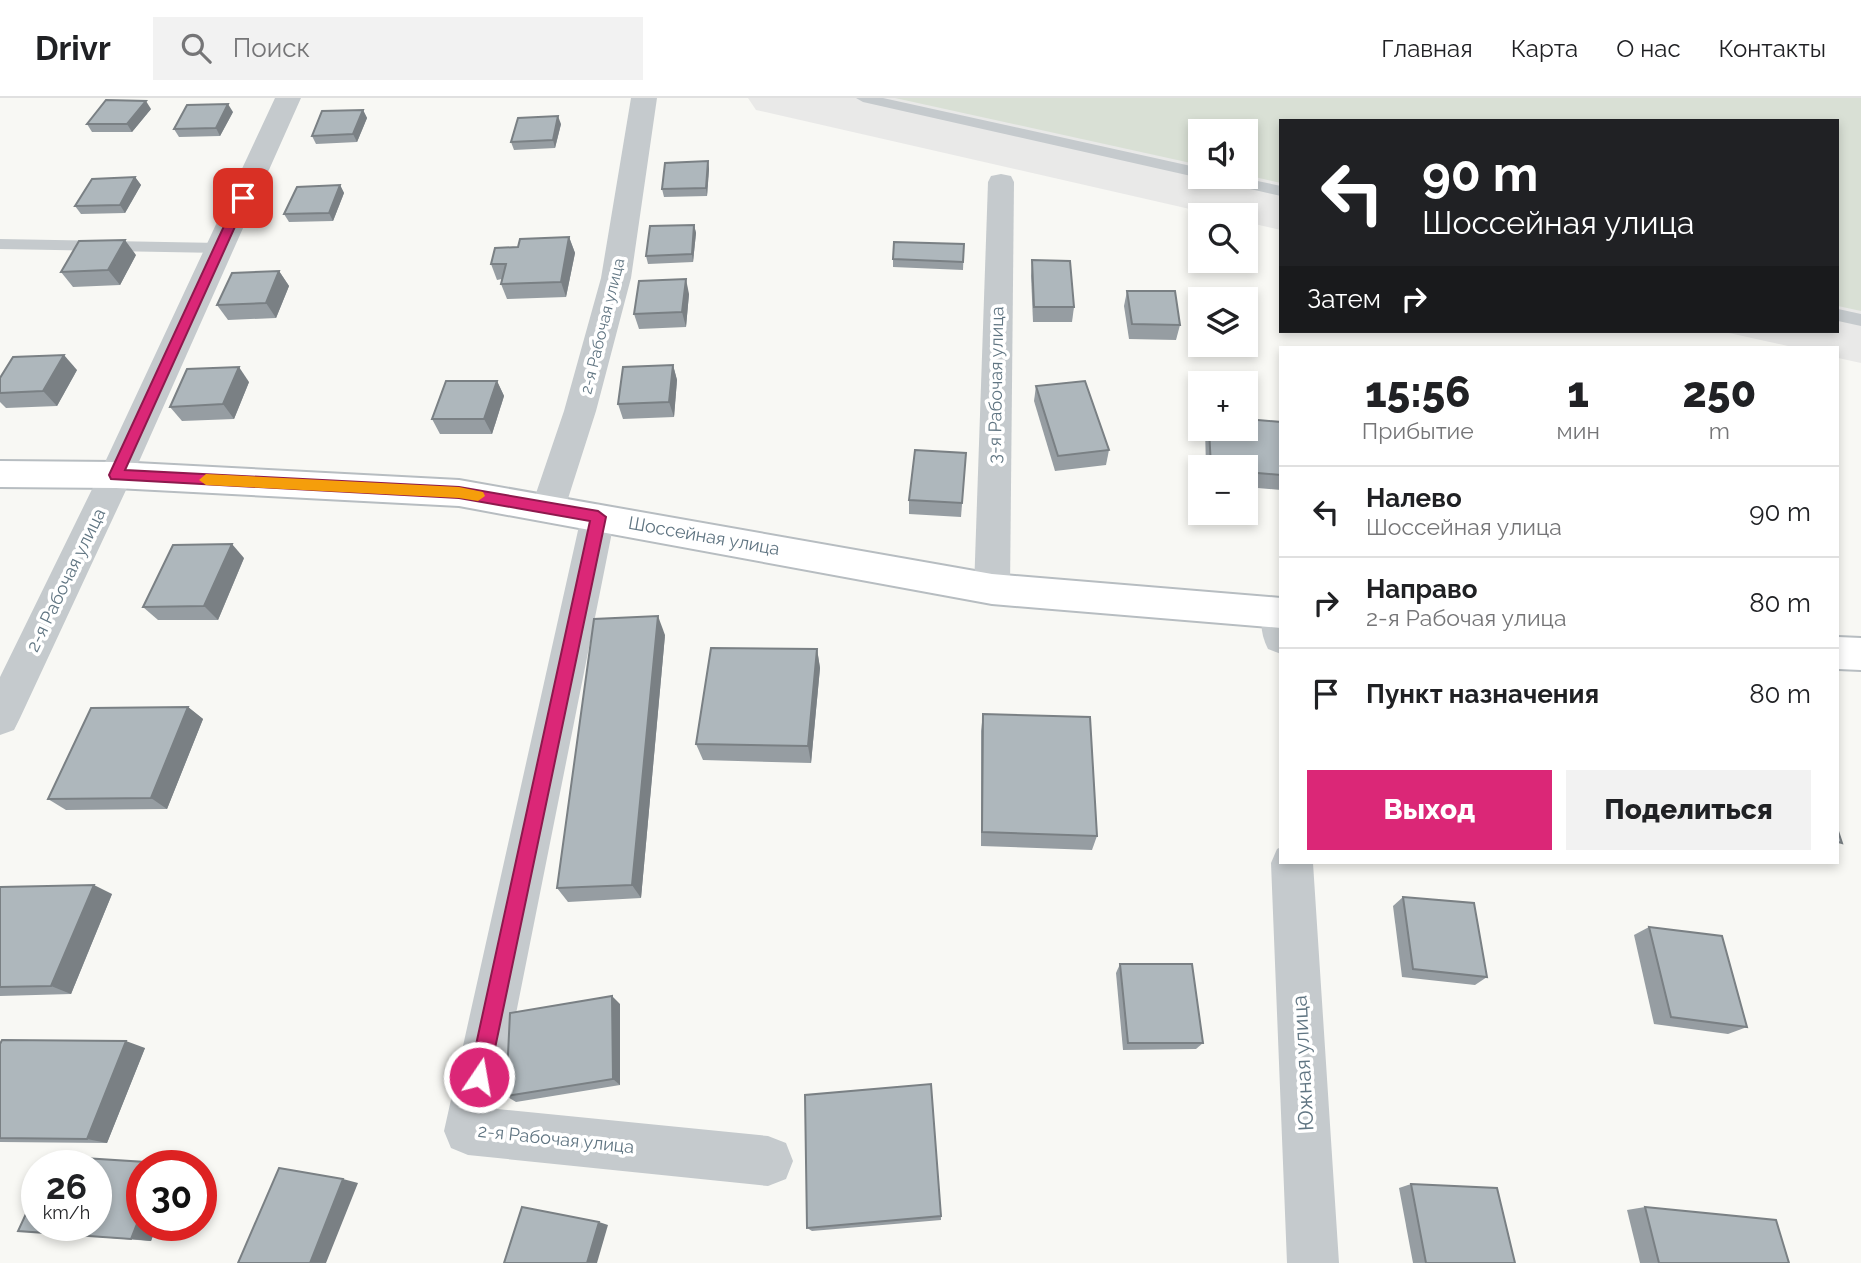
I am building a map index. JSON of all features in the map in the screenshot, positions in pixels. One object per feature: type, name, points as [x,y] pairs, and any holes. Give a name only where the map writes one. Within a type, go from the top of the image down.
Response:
[{"type":"street","name":"2-я Рабочая улица","points":[[0,718],[116,475],[288,98]]},
{"type":"street","name":"2-я Рабочая улица","points":[[548,508],[580,411],[617,278],[644,98]]},
{"type":"street","name":"3-я Рабочая улица","points":[[992,589],[1001,182]]},
{"type":"street","name":"Шоссейная улица","points":[[0,474],[116,475],[459,493],[992,589],[1279,621]]},
{"type":"street","name":"2-я Рабочая улица","points":[[598,517],[468,1130],[768,1161]]},
{"type":"street","points":[[1839,653],[1861,654]]},
{"type":"street","name":"Южная улица","points":[[1293,864],[1313,1263]]},
{"type":"lane","points":[[863,98],[1188,170]]},
{"type":"lane","points":[[1258,186],[1279,191]]},
{"type":"lane","points":[[0,244],[220,248]]},
{"type":"lane","points":[[1839,314],[1861,320]]},
{"type":"shaded area","points":[[748,98],[1861,98],[1861,363],[1839,358],[1839,346],[1788,346],[1729,333],[1839,333],[1839,119],[1279,119],[1279,230],[1258,225],[1258,203],[1188,203],[1188,209],[756,110]]},
{"type":"shaded area","points":[[895,98],[1861,98],[1861,311],[1839,306],[1839,119],[1279,119],[1279,183],[1258,178],[1258,119],[1188,119],[1188,162]]},
{"type":"building","points":[[106,100],[146,101],[127,124],[87,124]]},
{"type":"building","points":[[228,104],[216,128],[174,129],[187,105]]},
{"type":"building","points":[[363,110],[353,134],[312,136],[322,111]]},
{"type":"building","points":[[558,116],[553,140],[511,142],[518,118]]},
{"type":"building","points":[[708,161],[706,188],[662,189],[665,163]]},
{"type":"building","points":[[135,177],[120,205],[75,206],[92,179]]},
{"type":"building","points":[[340,185],[329,213],[284,214],[297,187]]},
{"type":"building","points":[[694,225],[692,254],[646,256],[650,226]]},
{"type":"building","points":[[569,237],[561,282],[501,284],[506,264],[491,264],[495,248],[518,247],[520,239]]},
{"type":"building","points":[[125,240],[108,270],[61,272],[79,241]]},
{"type":"building","points":[[894,242],[964,244],[963,262],[893,259]]},
{"type":"building","points":[[1032,260],[1070,261],[1074,307],[1034,307]]},
{"type":"building","points":[[279,271],[266,303],[217,305],[232,273]]},
{"type":"building","points":[[686,279],[682,312],[634,314],[639,281]]},
{"type":"building","points":[[1127,291],[1175,291],[1180,325],[1132,324]]},
{"type":"building","points":[[64,355],[43,391],[0,393],[0,378],[13,357]]},
{"type":"building","points":[[673,365],[669,402],[618,404],[623,367]]},
{"type":"building","points":[[239,367],[223,404],[170,407],[187,369]]},
{"type":"building","points":[[446,381],[497,381],[484,419],[432,419]]},
{"type":"building","points":[[1085,381],[1109,450],[1058,456],[1036,386]]},
{"type":"building","points":[[1258,420],[1279,422],[1279,475],[1258,473],[1258,455],[1210,455],[1210,441],[1258,441]]},
{"type":"building","points":[[915,450],[966,453],[962,503],[909,500]]},
{"type":"building","points":[[232,544],[204,606],[143,607],[173,545]]},
{"type":"building","points":[[658,616],[632,885],[557,888],[594,619]]},
{"type":"building","points":[[711,648],[817,649],[808,746],[696,744]]},
{"type":"building","points":[[188,707],[151,798],[48,799],[91,708]]},
{"type":"building","points":[[983,714],[1090,717],[1097,836],[982,832]]},
{"type":"building","points":[[94,885],[51,986],[0,987],[0,887]]},
{"type":"building","points":[[1403,897],[1474,903],[1487,977],[1413,969]]},
{"type":"building","points":[[1649,927],[1722,936],[1747,1027],[1671,1017]]},
{"type":"building","points":[[1120,964],[1192,964],[1203,1043],[1128,1043]]},
{"type":"building","points":[[612,996],[613,1079],[506,1096],[510,1013]]},
{"type":"building","points":[[2,1040],[126,1041],[87,1139],[0,1138]]},
{"type":"building","points":[[931,1084],[941,1216],[807,1228],[805,1095]]},
{"type":"building","points":[[112,1160],[126,1161],[126,1239],[112,1238]]},
{"type":"building","points":[[279,1168],[343,1179],[310,1263],[238,1263]]},
{"type":"building","points":[[1411,1184],[1497,1188],[1515,1263],[1426,1263]]},
{"type":"building","points":[[522,1207],[599,1222],[587,1263],[504,1263]]},
{"type":"building","points":[[1645,1207],[1776,1220],[1789,1263],[1659,1263]]},
{"type":"slow traffic","points":[[206,480],[478,496]]},
{"type":"route","points":[[243,198],[116,475],[459,493],[598,517],[479,1077]]}]
